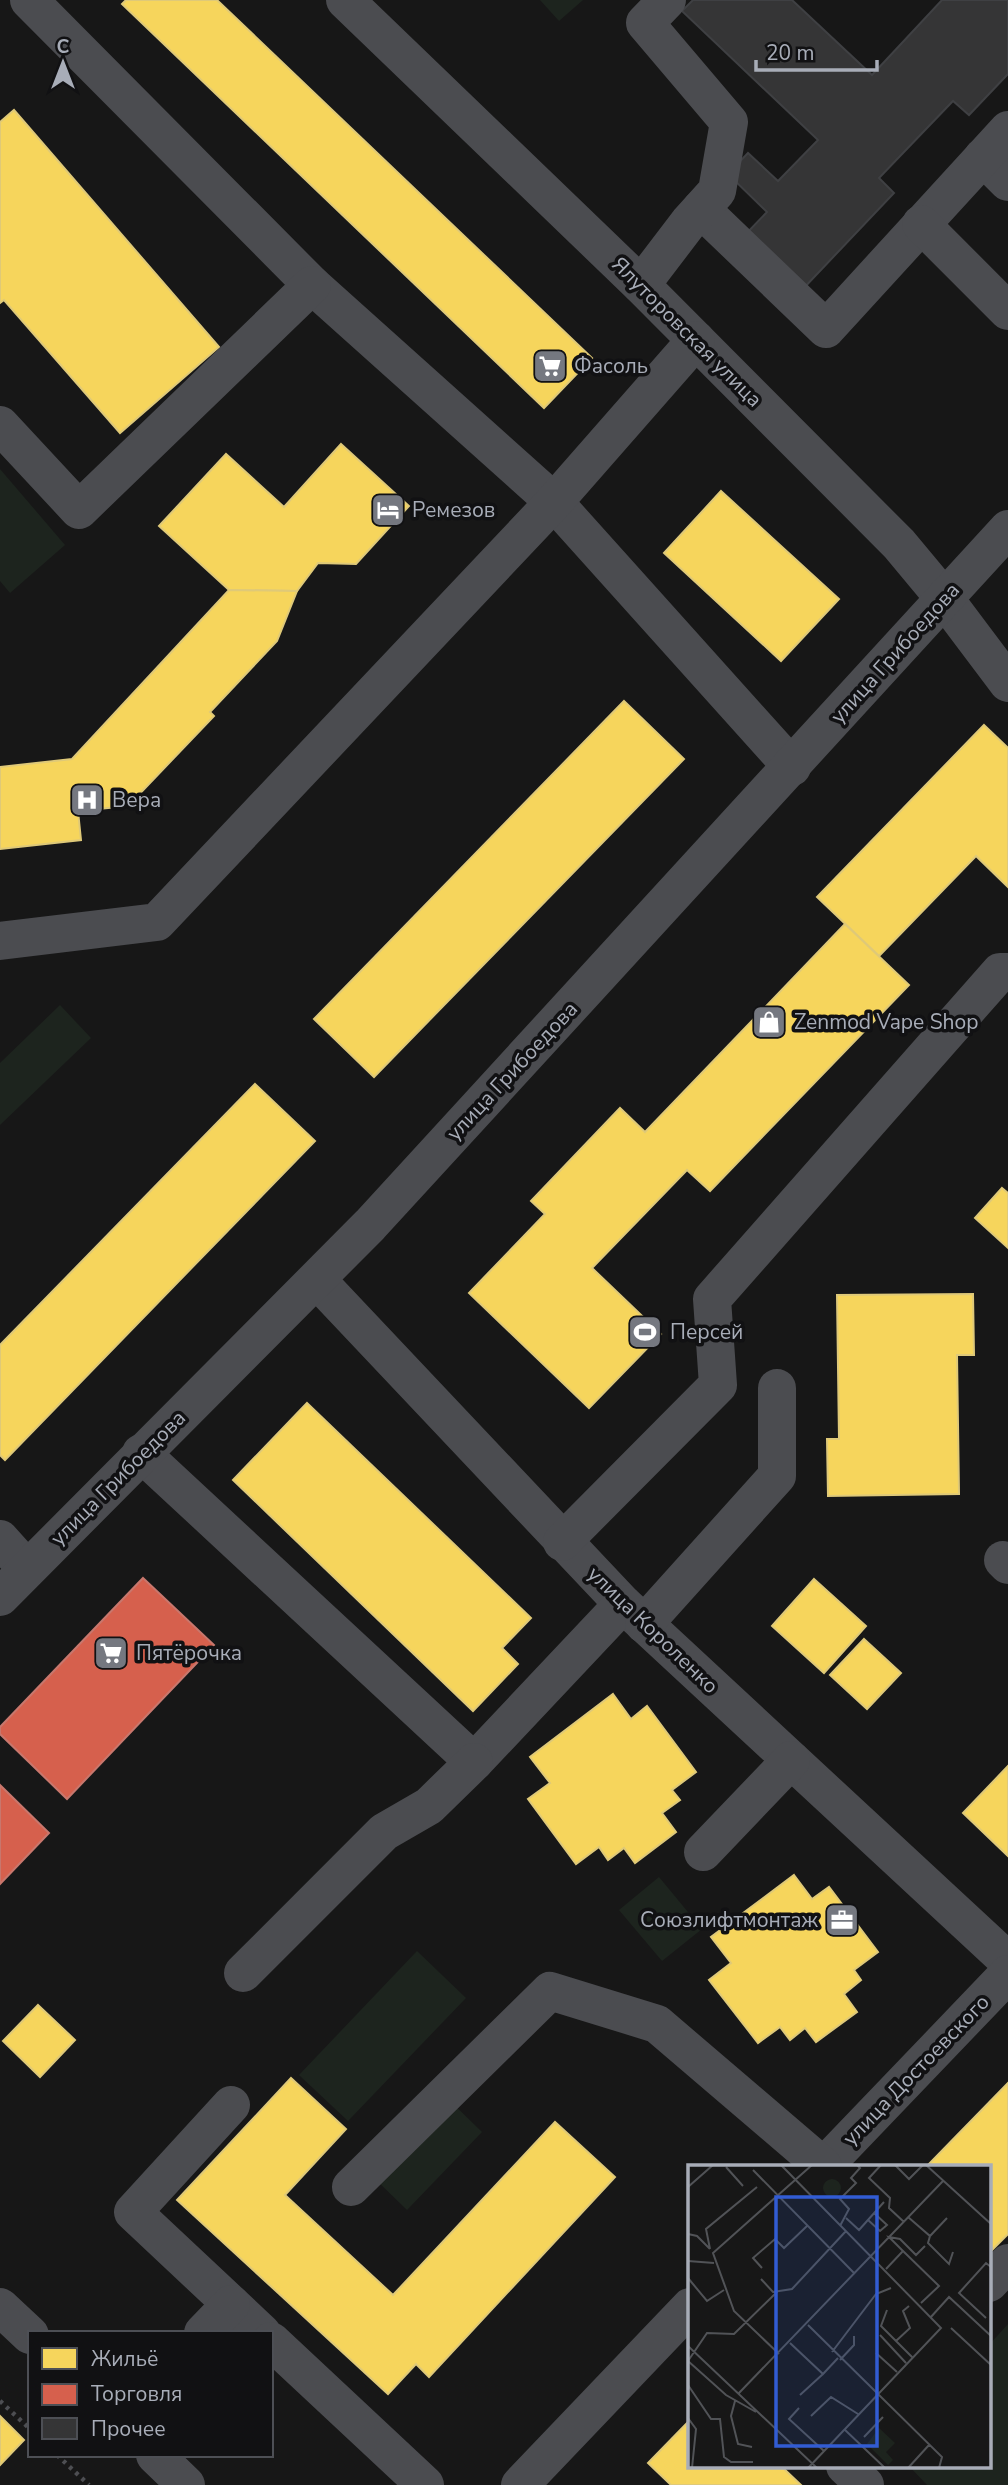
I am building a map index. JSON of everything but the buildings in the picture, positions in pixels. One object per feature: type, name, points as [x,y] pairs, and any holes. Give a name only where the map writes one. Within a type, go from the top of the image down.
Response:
[{"type":"street","points":[[29,0],[312,285],[554,502],[792,767]]},
{"type":"street","name":"Ялуторовская улица","points":[[345,0],[640,285],[900,544],[1008,682]]},
{"type":"street","points":[[640,285],[717,191],[729,122],[645,23],[667,0]]},
{"type":"street","points":[[701,209],[826,329],[921,225],[995,169],[1008,130]]},
{"type":"street","points":[[921,225],[1008,311]]},
{"type":"street","points":[[0,425],[79,510],[312,285]]},
{"type":"street","points":[[6,950],[157,922],[554,502],[696,340]]},
{"type":"street","name":"улица Грибоедова","points":[[0,1597],[380,1215],[1008,529]]},
{"type":"street","points":[[562,1542],[718,1385],[712,1299],[1000,972],[1008,972]]},
{"type":"street","name":"улица Короленко","points":[[317,1280],[562,1542],[634,1614],[1008,1961]]},
{"type":"street","points":[[243,1973],[384,1832],[429,1806],[777,1476],[777,1388]]},
{"type":"street","points":[[141,1453],[474,1762]]},
{"type":"street","points":[[0,1539],[27,1569]]},
{"type":"street","points":[[704,1852],[790,1760]]},
{"type":"street","name":"улица Достоевского","points":[[824,2165],[1008,1974]]},
{"type":"street","points":[[351,2188],[550,1991],[657,2024],[822,2165]]},
{"type":"street","points":[[231,2105],[133,2212],[260,2331]]},
{"type":"street","points":[[990,2282],[1008,2263]]},
{"type":"street","points":[[205,2331],[231,2304]]},
{"type":"street","points":[[0,2307],[28,2333]]},
{"type":"street","points":[[520,2485],[688,2312]]},
{"type":"street","points":[[273,2344],[425,2485]]},
{"type":"street","points":[[157,2457],[186,2485]]},
{"type":"street","points":[[847,2468],[866,2485]]},
{"type":"path","points":[[0,2401],[28,2427]]},
{"type":"path","points":[[59,2457],[89,2485]]},
{"type":"shaded area","points":[[540,0],[583,0],[559,21]]},
{"type":"shaded area","points":[[0,469],[65,545],[10,593],[0,581]]},
{"type":"shaded area","points":[[60,1005],[91,1038],[0,1125],[0,1063]]},
{"type":"shaded area","points":[[659,1877],[702,1929],[662,1961],[619,1910]]},
{"type":"shaded area","points":[[417,1951],[466,1998],[348,2121],[299,2075]]},
{"type":"shaded area","points":[[445,2096],[482,2132],[407,2210],[370,2174]]},
{"type":"shaded area","points":[[1008,2324],[1008,2485],[927,2485],[911,2468],[990,2468],[990,2344]]},
{"type":"place","name":"Фасоль","points":[[550,366]]},
{"type":"place","name":"Ремезов","points":[[388,510]]},
{"type":"place","name":"Вера","points":[[87,800]]},
{"type":"place","name":"Zenmod Vape Shop","points":[[769,1022]]},
{"type":"place","name":"Персей","points":[[645,1332]]},
{"type":"place","name":"Пятёрочка","points":[[111,1653]]},
{"type":"place","name":"Союзлифтмонтаж","points":[[842,1920]]}]
